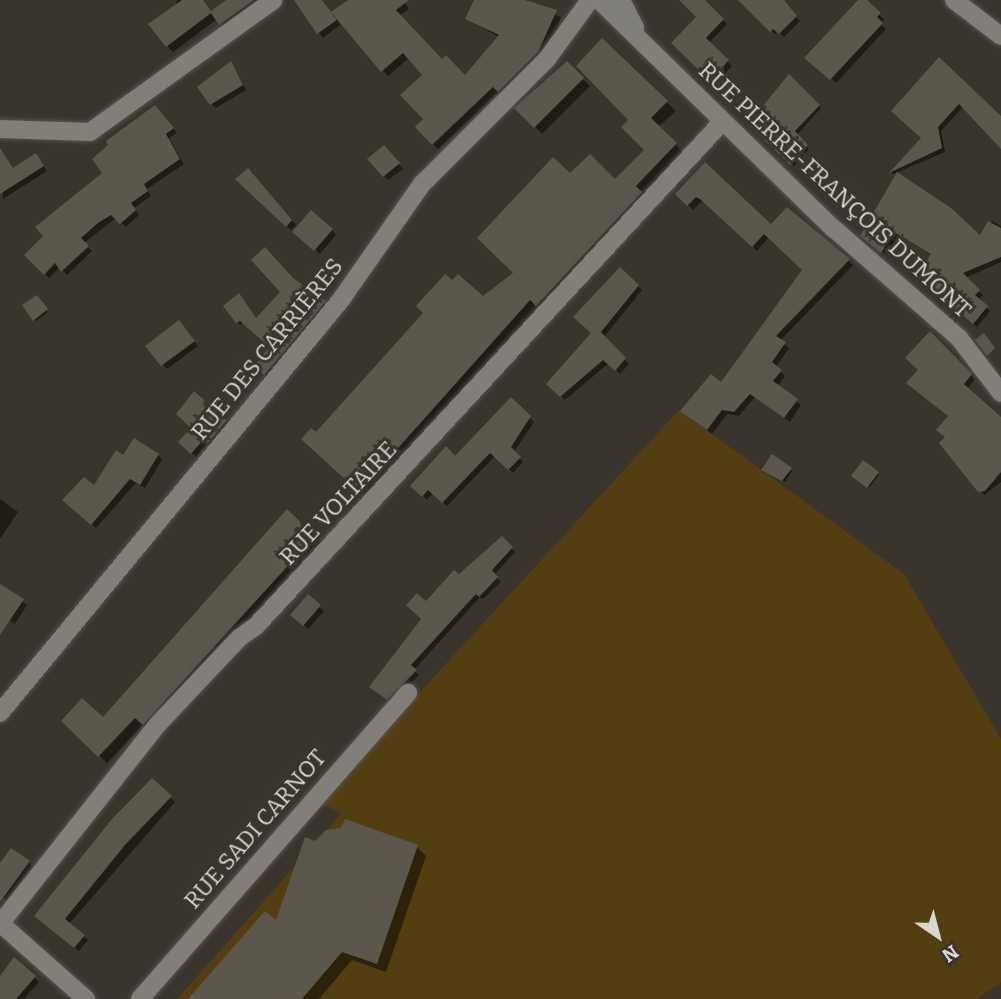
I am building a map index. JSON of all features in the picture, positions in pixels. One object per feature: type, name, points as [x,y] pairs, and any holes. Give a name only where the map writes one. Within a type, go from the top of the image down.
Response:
[{"type":"street","points":[[0,129],[90,132],[274,0]]},
{"type":"street","points":[[576,22],[578,0]]},
{"type":"street","name":"RUE DES CARRIÈRES","points":[[0,713],[340,301],[422,184],[547,60],[590,0]]},
{"type":"street","name":"RUE PIERRE-FRANÇOIS DUMONT","points":[[599,0],[640,37],[722,122],[959,338],[1001,393]]},
{"type":"street","points":[[621,0],[640,37]]},
{"type":"street","points":[[954,0],[1001,36]]},
{"type":"street","name":"RUE VOLTAIRE","points":[[0,923],[159,723],[239,638],[256,626],[722,122]]},
{"type":"street","name":"RUE SADI CARNOT","points":[[141,999],[280,834],[408,693]]},
{"type":"street","points":[[0,923],[86,999]]},
{"type":"shaded area","points":[[679,410],[904,574],[1001,739],[1001,982],[977,999],[177,999],[341,814],[319,802]]},
{"type":"building","points":[[182,0],[203,0],[211,11],[226,0],[254,0],[219,25],[211,13],[166,47],[148,24]]},
{"type":"building","points":[[294,0],[322,0],[337,20],[317,34]]},
{"type":"building","points":[[348,0],[409,0],[396,10],[442,59],[446,55],[465,75],[499,35],[465,19],[474,0],[525,0],[557,10],[538,52],[498,92],[493,87],[432,145],[415,127],[423,119],[400,95],[422,75],[403,53],[381,72],[331,12]]},
{"type":"building","points":[[679,0],[705,0],[724,19],[706,38],[729,60],[710,81],[671,43],[696,17]]},
{"type":"building","points":[[738,0],[784,0],[797,16],[779,34],[773,29],[770,32]]},
{"type":"building","points":[[858,0],[867,0],[881,13],[877,17],[883,23],[830,80],[804,58]]},
{"type":"building","points":[[602,38],[668,101],[651,118],[677,143],[636,186],[642,192],[536,306],[530,300],[359,492],[301,439],[311,428],[316,432],[423,313],[416,306],[445,274],[452,280],[458,274],[483,296],[513,273],[477,238],[553,157],[570,173],[590,154],[615,179],[644,150],[621,127],[628,120],[576,66]]},
{"type":"building","points":[[939,57],[1001,116],[1001,149],[959,104],[938,127],[942,148],[889,173],[921,138],[891,111]]},
{"type":"building","points":[[231,61],[243,85],[210,105],[197,87]]},
{"type":"building","points":[[567,61],[584,78],[534,128],[514,108]]},
{"type":"building","points":[[789,74],[820,105],[795,131],[808,145],[790,165],[748,124]]},
{"type":"building","points":[[155,105],[174,128],[166,134],[180,159],[144,184],[148,191],[131,203],[136,210],[120,224],[111,215],[98,223],[81,238],[89,246],[61,272],[55,263],[44,275],[24,255],[43,236],[35,227],[102,173],[92,159],[108,145],[106,141]]},
{"type":"building","points":[[384,145],[400,163],[383,177],[367,159]]},
{"type":"building","points":[[0,148],[13,168],[36,153],[44,166],[0,194]]},
{"type":"building","points":[[705,162],[771,224],[787,207],[850,259],[776,336],[786,342],[772,362],[782,370],[773,381],[798,399],[784,418],[750,394],[734,412],[722,410],[707,430],[680,411],[711,374],[721,382],[802,270],[764,234],[752,247],[700,199],[696,197],[687,206],[675,194]]},
{"type":"building","points":[[248,168],[292,220],[286,227],[235,179]]},
{"type":"building","points":[[897,172],[951,208],[980,235],[988,221],[1001,228],[1001,257],[963,273],[980,290],[975,295],[988,306],[973,324],[915,274],[931,254],[894,232],[881,253],[860,236]]},
{"type":"building","points":[[311,210],[333,229],[314,251],[292,232]]},
{"type":"building","points":[[265,247],[293,278],[326,301],[264,375],[254,366],[269,347],[240,321],[236,323],[223,306],[239,293],[256,318],[280,292],[251,260]]},
{"type":"building","points":[[620,267],[639,285],[601,332],[626,358],[615,371],[603,360],[560,397],[546,384],[591,333],[573,317]]},
{"type":"building","points":[[37,295],[48,309],[33,321],[22,305]]},
{"type":"building","points":[[179,320],[195,341],[161,366],[145,346]]},
{"type":"building","points":[[930,331],[972,374],[964,384],[1001,417],[1001,472],[985,491],[978,492],[939,443],[945,437],[936,430],[948,416],[906,383],[918,370],[905,358]]},
{"type":"building","points":[[984,333],[995,348],[987,356],[975,340]]},
{"type":"building","points":[[194,391],[227,420],[207,444],[203,440],[191,454],[178,442],[191,428],[176,414]]},
{"type":"building","points":[[511,397],[531,416],[511,447],[521,457],[508,470],[490,453],[442,503],[428,490],[422,497],[410,486],[446,446],[455,456]]},
{"type":"building","points":[[134,438],[159,454],[140,485],[130,479],[91,525],[62,500],[84,477],[94,485],[116,450],[123,455]]},
{"type":"building","points":[[772,454],[792,468],[782,481],[761,470]]},
{"type":"building","points":[[863,460],[879,472],[867,488],[851,476]]},
{"type":"building","points":[[287,509],[313,534],[302,545],[305,547],[143,725],[135,718],[98,757],[61,721],[82,698],[103,717]]},
{"type":"building","points":[[502,536],[513,547],[492,570],[498,577],[479,597],[476,594],[411,665],[417,670],[387,700],[369,687],[421,619],[406,605],[417,593],[426,601],[454,570],[459,574]]},
{"type":"building","points":[[0,584],[24,599],[0,635]]},
{"type":"building","points":[[308,594],[321,605],[303,626],[290,615]]},
{"type":"building","points":[[152,778],[172,796],[125,845],[65,919],[85,935],[74,948],[34,916],[112,819]]},
{"type":"building","points":[[345,819],[418,845],[377,964],[342,952],[302,999],[188,999],[265,911],[276,920],[305,837],[315,841],[326,830],[341,828]]},
{"type":"building","points":[[11,848],[30,861],[0,902],[0,863]]},
{"type":"building","points":[[14,957],[36,976],[16,999],[0,999],[0,976]]}]
